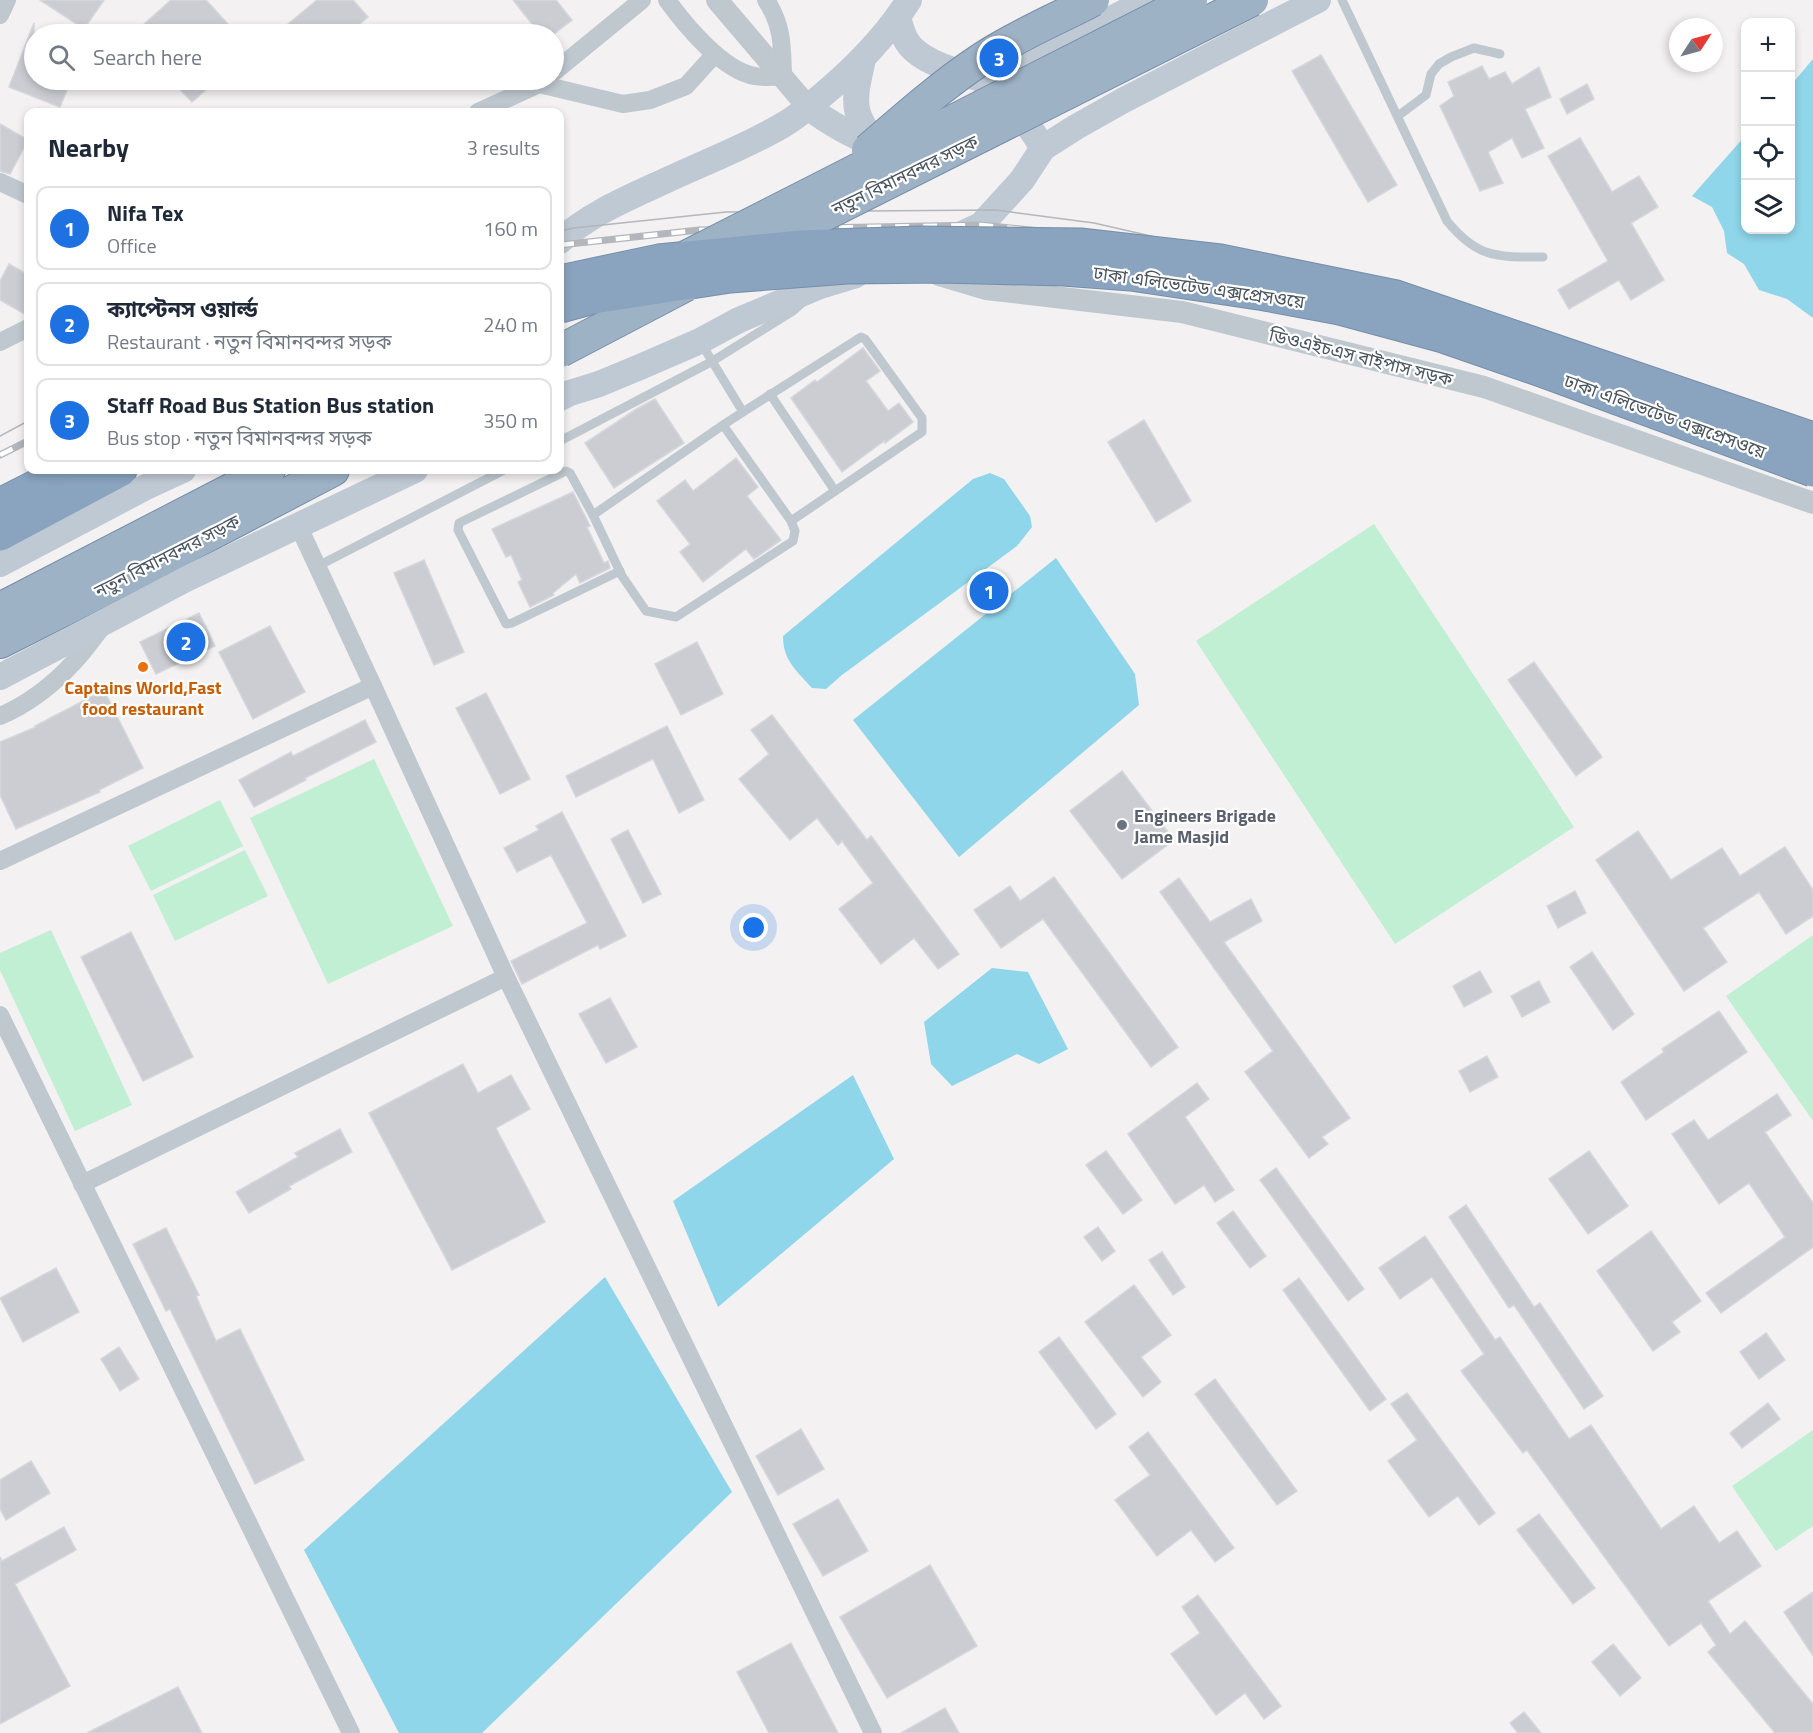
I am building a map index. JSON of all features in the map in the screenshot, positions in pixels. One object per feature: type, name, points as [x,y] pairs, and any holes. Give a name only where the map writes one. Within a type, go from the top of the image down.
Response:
[{"type":"highway","points":[[831,182],[944,85],[1012,41],[1093,0]]},
{"type":"highway","name":"নতুন বিমানবন্দর সড়ক","points":[[564,320],[1191,0]]},
{"type":"highway","name":"নতুন বিমানবন্দর সড়ক","points":[[564,349],[733,260],[1252,0]]},
{"type":"highway","name":"ঢাকা এলিভেটেড এক্সপ্রেসওয়ে","points":[[564,281],[659,261],[811,246],[921,243],[1080,245],[1185,256],[1396,297],[1813,439]]},
{"type":"highway","name":"ঢাকা এলিভেটেড এক্সপ্রেসওয়ে","points":[[564,305],[593,297],[730,276],[846,267],[943,266],[1063,269],[1131,274],[1340,308],[1440,335],[1813,470]]},
{"type":"highway","points":[[0,506],[61,474]]},
{"type":"highway","points":[[0,534],[112,474]]},
{"type":"highway","name":"নতুন বিমানবন্দর সড়ক","points":[[0,609],[261,474]]},
{"type":"highway","name":"নতুন বিমানবন্দর সড়ক","points":[[0,642],[327,474]]},
{"type":"main road","points":[[564,394],[706,351],[739,320],[820,286],[897,262],[981,225],[1022,180],[1043,148],[1124,100],[1318,0]]},
{"type":"main road","points":[[1145,1],[1138,14],[1140,25],[1152,45],[1159,54],[1186,69]]},
{"type":"main road","points":[[989,82],[1145,1]]},
{"type":"main road","points":[[564,237],[574,228],[631,196],[758,139],[784,124],[808,107],[863,58],[903,9]]},
{"type":"main road","points":[[903,9],[906,41],[915,50],[930,60],[989,82],[1011,103],[1043,148]]},
{"type":"main road","points":[[1087,32],[1109,36],[1118,46],[1130,70],[1130,83],[1124,100]]},
{"type":"main road","points":[[863,58],[856,106],[860,121],[867,133],[883,149]]},
{"type":"main road","points":[[808,107],[845,132],[883,149],[913,162],[938,165],[969,154],[1027,124]]},
{"type":"main road","points":[[0,564],[174,474]]},
{"type":"main road","points":[[337,474],[353,499]]},
{"type":"main road","points":[[0,676],[186,579],[407,474]]},
{"type":"street","points":[[0,15],[7,0]]},
{"type":"street","points":[[564,64],[642,0]]},
{"type":"street","points":[[668,0],[685,25],[715,54],[753,76],[783,76]]},
{"type":"street","points":[[717,0],[808,107]]},
{"type":"street","points":[[766,0],[782,35],[783,76]]},
{"type":"street","points":[[564,88],[623,104],[650,100],[686,86],[715,54]]},
{"type":"street","points":[[486,108],[524,90]]},
{"type":"street","points":[[0,182],[24,193]]},
{"type":"street","name":"ডিওএইচএস বাইপাস সড়ক","points":[[897,262],[986,289],[1182,312],[1484,387],[1813,503]]},
{"type":"street","points":[[0,342],[24,330]]},
{"type":"street","points":[[298,525],[506,977],[873,1733]]},
{"type":"street","points":[[0,716],[31,699],[51,684],[73,664],[108,620]]},
{"type":"street","points":[[0,861],[373,686]]},
{"type":"street","points":[[82,1184],[506,977]]},
{"type":"street","points":[[0,1015],[351,1733]]},
{"type":"lane","points":[[1342,0],[1448,221],[1461,238],[1477,250],[1506,257],[1543,257]]},
{"type":"lane","points":[[1398,116],[1426,95],[1431,74],[1439,63],[1474,48],[1500,54]]},
{"type":"lane","points":[[593,515],[723,425],[861,337],[865,339],[922,418],[922,432],[791,521]]},
{"type":"lane","points":[[564,439],[706,351],[743,412]]},
{"type":"lane","points":[[770,394],[835,491]]},
{"type":"lane","points":[[564,472],[570,472],[620,571],[646,611],[676,617],[793,541],[795,531],[791,521],[723,425]]},
{"type":"lane","points":[[318,566],[496,474]]},
{"type":"lane","points":[[560,474],[459,523],[459,530],[506,624],[620,571]]},
{"type":"green space","points":[[1374,524],[1574,827],[1395,944],[1196,641]]},
{"type":"green space","points":[[374,759],[453,926],[328,984],[250,818]]},
{"type":"green space","points":[[220,800],[243,846],[151,891],[128,846]]},
{"type":"green space","points":[[245,850],[268,896],[175,941],[153,895]]},
{"type":"green space","points":[[51,930],[132,1105],[75,1131],[0,970],[0,953]]},
{"type":"green space","points":[[1813,935],[1813,1121],[1726,996]]},
{"type":"green space","points":[[1813,1430],[1813,1526],[1776,1551],[1732,1486]]},
{"type":"water","points":[[1813,59],[1813,318],[1787,299],[1759,290],[1744,264],[1727,253],[1724,231],[1712,207],[1692,196],[1741,141],[1741,234],[1795,234],[1795,80]]},
{"type":"water","points":[[990,473],[1004,479],[1030,516],[1032,527],[1017,546],[826,689],[812,688],[788,659],[783,636],[973,479]]},
{"type":"water","points":[[1056,558],[1135,674],[1139,705],[959,857],[853,720]]},
{"type":"water","points":[[992,968],[1028,972],[1068,1049],[1039,1064],[1017,1054],[952,1086],[931,1064],[924,1022]]},
{"type":"water","points":[[853,1075],[894,1159],[718,1307],[673,1201]]},
{"type":"water","points":[[605,1277],[732,1492],[482,1733],[399,1733],[304,1550]]},
{"type":"building","points":[[40,0],[104,0],[87,24],[76,24]]},
{"type":"building","points":[[171,0],[206,0],[228,24],[144,24]]},
{"type":"building","points":[[317,0],[353,0],[368,17],[360,24],[288,24]]},
{"type":"building","points":[[513,0],[556,0],[572,20],[564,26],[564,24],[532,24]]},
{"type":"building","points":[[24,49],[24,90],[67,90],[60,107],[9,87]]},
{"type":"building","points":[[1321,55],[1397,185],[1368,202],[1292,71]]},
{"type":"building","points":[[1482,66],[1489,79],[1505,72],[1512,84],[1539,67],[1551,97],[1525,109],[1544,148],[1522,158],[1512,138],[1488,152],[1503,183],[1480,191],[1440,106],[1454,96],[1448,82]]},
{"type":"building","points":[[1587,84],[1594,99],[1567,114],[1560,99]]},
{"type":"building","points":[[181,90],[206,90],[192,102]]},
{"type":"building","points":[[0,124],[24,138],[24,148],[10,174],[0,171]]},
{"type":"building","points":[[1580,138],[1612,192],[1639,176],[1658,207],[1631,223],[1664,280],[1631,300],[1619,280],[1569,309],[1558,290],[1608,261],[1548,156]]},
{"type":"building","points":[[9,264],[24,273],[24,314],[0,300],[0,281]]},
{"type":"building","points":[[863,348],[880,371],[866,381],[888,411],[899,403],[913,422],[842,472],[791,398]]},
{"type":"building","points":[[655,399],[684,443],[614,488],[585,443]]},
{"type":"building","points":[[1144,420],[1191,501],[1156,522],[1108,442]]},
{"type":"building","points":[[736,458],[758,487],[747,496],[781,540],[754,559],[746,549],[703,582],[680,552],[690,544],[657,501],[685,480],[693,491]]},
{"type":"building","points":[[573,492],[590,526],[587,527],[604,563],[608,561],[610,568],[580,583],[576,574],[553,593],[554,595],[530,607],[518,582],[522,580],[511,555],[506,557],[492,529]]},
{"type":"building","points":[[424,560],[464,652],[434,665],[394,573]]},
{"type":"building","points":[[199,613],[215,646],[156,674],[140,642]]},
{"type":"building","points":[[270,626],[305,692],[253,719],[219,652]]},
{"type":"building","points":[[697,642],[723,694],[681,715],[655,664]]},
{"type":"building","points":[[1534,662],[1602,757],[1576,776],[1508,680]]},
{"type":"building","points":[[104,690],[143,768],[99,790],[100,792],[16,829],[0,795],[0,742],[36,727]]},
{"type":"building","points":[[486,693],[530,779],[500,794],[456,708]]},
{"type":"building","points":[[772,715],[867,840],[871,836],[959,954],[938,969],[914,938],[881,964],[839,909],[873,883],[842,841],[838,845],[817,818],[790,840],[739,779],[769,754],[751,730]]},
{"type":"building","points":[[365,720],[376,742],[254,807],[239,780],[291,752],[293,756]]},
{"type":"building","points":[[667,726],[704,800],[679,813],[653,759],[576,797],[566,776]]},
{"type":"building","name":"Engineers Brigade Jame Masjid","points":[[1122,771],[1174,840],[1122,879],[1070,811]]},
{"type":"building","points":[[562,812],[626,936],[600,949],[598,945],[522,984],[511,961],[587,923],[551,855],[517,872],[504,848],[539,830],[536,826]]},
{"type":"building","points":[[628,830],[661,894],[643,903],[611,839]]},
{"type":"building","points":[[1638,831],[1671,880],[1722,848],[1740,876],[1785,847],[1813,890],[1813,916],[1786,934],[1759,892],[1703,928],[1727,962],[1684,991],[1596,860]]},
{"type":"building","points":[[1054,877],[1178,1047],[1151,1067],[1043,919],[1001,948],[974,910],[1010,886],[1020,901]]},
{"type":"building","points":[[1179,878],[1210,922],[1251,899],[1262,921],[1224,942],[1350,1118],[1322,1137],[1328,1144],[1309,1158],[1245,1072],[1273,1051],[1160,892]]},
{"type":"building","points":[[1575,891],[1586,913],[1558,928],[1547,906]]},
{"type":"building","points":[[131,932],[193,1057],[143,1081],[81,957]]},
{"type":"building","points":[[1592,952],[1634,1014],[1613,1030],[1570,967]]},
{"type":"building","points":[[1480,971],[1492,992],[1464,1007],[1453,986]]},
{"type":"building","points":[[1539,981],[1550,1002],[1522,1017],[1511,996]]},
{"type":"building","points":[[610,998],[637,1047],[606,1063],[579,1014]]},
{"type":"building","points":[[1719,1011],[1747,1052],[1646,1120],[1621,1082],[1664,1052],[1662,1049]]},
{"type":"building","points":[[1487,1056],[1498,1077],[1470,1092],[1459,1071]]},
{"type":"building","points":[[463,1064],[478,1093],[511,1075],[530,1109],[496,1128],[545,1222],[452,1270],[369,1113]]},
{"type":"building","points":[[1197,1083],[1209,1099],[1185,1117],[1234,1190],[1215,1202],[1204,1185],[1175,1204],[1128,1134]]},
{"type":"building","points":[[1777,1094],[1791,1115],[1765,1132],[1813,1203],[1813,1247],[1721,1313],[1706,1293],[1785,1237],[1749,1183],[1719,1204],[1672,1134],[1694,1120],[1708,1140]]},
{"type":"building","points":[[340,1129],[352,1152],[289,1186],[291,1189],[249,1213],[236,1192],[298,1157],[295,1153]]},
{"type":"building","points":[[1106,1151],[1142,1200],[1123,1214],[1086,1165]]},
{"type":"building","points":[[1589,1151],[1628,1206],[1588,1234],[1549,1179]]},
{"type":"building","points":[[1276,1168],[1364,1289],[1348,1301],[1260,1180]]},
{"type":"building","points":[[1466,1205],[1534,1307],[1540,1303],[1603,1396],[1584,1409],[1514,1305],[1509,1308],[1449,1217]]},
{"type":"building","points":[[1233,1211],[1266,1256],[1250,1268],[1217,1223]]},
{"type":"building","points":[[1098,1227],[1115,1251],[1102,1261],[1084,1237]]},
{"type":"building","points":[[166,1228],[199,1295],[196,1296],[216,1341],[240,1329],[304,1460],[255,1484],[170,1309],[166,1311],[133,1244]]},
{"type":"building","points":[[1651,1231],[1701,1301],[1672,1322],[1680,1332],[1653,1351],[1597,1271]]},
{"type":"building","points":[[1425,1236],[1495,1340],[1500,1337],[1569,1439],[1591,1425],[1661,1529],[1694,1506],[1719,1543],[1737,1531],[1761,1566],[1708,1601],[1730,1634],[1745,1621],[1813,1704],[1813,1733],[1775,1733],[1708,1652],[1716,1645],[1701,1623],[1669,1646],[1527,1450],[1523,1453],[1461,1371],[1484,1354],[1432,1277],[1400,1299],[1379,1268]]},
{"type":"building","points":[[1162,1252],[1185,1287],[1173,1295],[1149,1260]]},
{"type":"building","points":[[56,1268],[79,1312],[23,1342],[0,1298]]},
{"type":"building","points":[[1299,1278],[1386,1399],[1370,1411],[1283,1290]]},
{"type":"building","points":[[1134,1285],[1171,1335],[1141,1357],[1161,1382],[1143,1397],[1085,1322]]},
{"type":"building","points":[[1766,1333],[1785,1360],[1759,1379],[1740,1352]]},
{"type":"building","points":[[1059,1337],[1116,1414],[1096,1429],[1039,1352]]},
{"type":"building","points":[[119,1347],[139,1379],[120,1391],[101,1359]]},
{"type":"building","points":[[1215,1379],[1297,1491],[1277,1505],[1195,1394]]},
{"type":"building","points":[[1407,1393],[1495,1513],[1479,1525],[1458,1496],[1429,1517],[1388,1461],[1417,1440],[1391,1404]]},
{"type":"building","points":[[1768,1403],[1780,1419],[1742,1448],[1730,1433]]},
{"type":"building","points":[[801,1429],[824,1469],[778,1495],[756,1456]]},
{"type":"building","points":[[1148,1432],[1234,1548],[1215,1562],[1191,1530],[1157,1556],[1115,1500],[1150,1475],[1129,1447]]},
{"type":"building","points":[[31,1461],[50,1493],[6,1520],[0,1509],[0,1480]]},
{"type":"building","points":[[838,1499],[868,1551],[823,1576],[793,1524]]},
{"type":"building","points":[[1539,1514],[1595,1588],[1573,1604],[1517,1530]]},
{"type":"building","points":[[64,1527],[76,1550],[15,1584],[70,1686],[0,1724],[0,1557],[2,1561]]},
{"type":"building","points":[[930,1565],[977,1646],[887,1698],[840,1617]]},
{"type":"building","points":[[1813,1592],[1813,1656],[1784,1612]]},
{"type":"building","points":[[1198,1595],[1281,1706],[1264,1719],[1245,1693],[1216,1715],[1171,1654],[1200,1633],[1182,1607]]},
{"type":"building","points":[[791,1643],[838,1733],[769,1733],[737,1672]]},
{"type":"building","points":[[1613,1644],[1641,1678],[1620,1696],[1592,1662]]},
{"type":"building","points":[[178,1687],[202,1733],[87,1733]]},
{"type":"building","points":[[945,1708],[959,1733],[901,1733]]},
{"type":"building","points":[[1524,1712],[1541,1733],[1518,1733],[1510,1723]]},
{"type":"tram line","points":[[564,230],[726,212],[996,210],[1094,223],[1256,260],[1813,439]]},
{"type":"tram line","points":[[0,436],[24,423]]},
{"type":"railway","points":[[564,245],[699,230],[981,225],[1091,236],[1247,270],[1813,457]]},
{"type":"railway","points":[[0,455],[24,443]]},
{"type":"place","name":"Staff Road Bus Station Bus station","points":[[999,58]]},
{"type":"place","name":"Nifa Tex","points":[[989,591]]},
{"type":"place","name":"ক্যাপ্টেনস ওয়ার্ল্ড","points":[[186,642]]},
{"type":"place","name":"Captains World,Fast food restaurant","points":[[143,667]]},
{"type":"place","name":"Engineers Brigade Jame Masjid","points":[[1122,825]]}]
